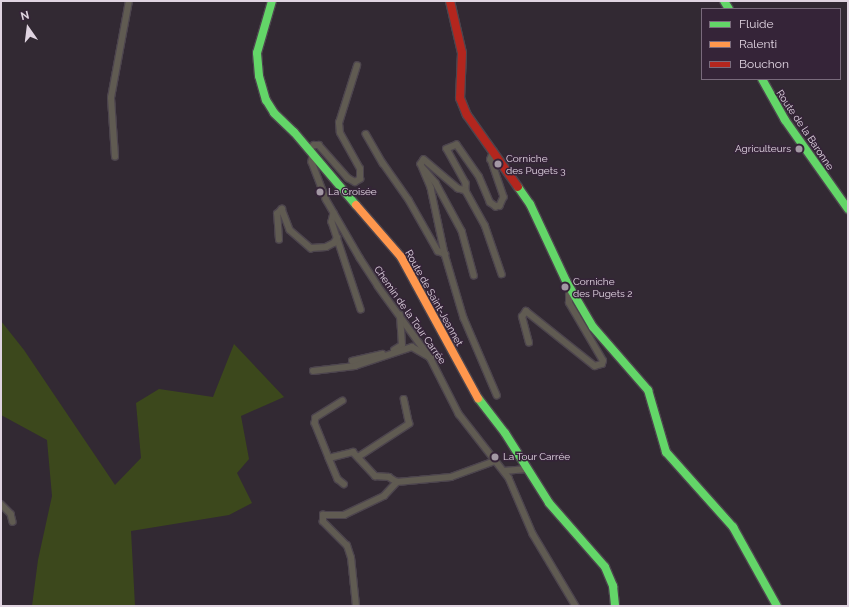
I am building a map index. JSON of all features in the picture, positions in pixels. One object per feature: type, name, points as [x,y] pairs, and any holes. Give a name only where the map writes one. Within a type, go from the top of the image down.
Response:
[{"type":"main road","name":"Route de Saint-Jeannet","points":[[272,1],[258,45],[260,82],[274,113],[311,151],[401,257],[431,316],[474,392],[505,433],[550,503],[606,567],[612,586],[615,606]]},
{"type":"main road","points":[[450,1],[462,53],[460,98],[467,115],[494,151],[530,204],[573,292],[597,333],[642,381],[648,390],[666,452],[733,528],[777,606]]},
{"type":"main road","name":"Route de la Baronne","points":[[763,80],[781,116],[847,206]]},
{"type":"street","points":[[114,157],[111,98],[129,1]]},
{"type":"street","points":[[311,151],[318,144],[348,178],[355,182],[361,178],[360,169],[340,133],[339,123],[357,66]]},
{"type":"street","points":[[366,134],[383,163],[409,200],[438,251],[445,254]]},
{"type":"street","points":[[494,151],[491,159],[504,197],[500,206],[496,207],[490,203],[482,182],[467,155],[457,145],[446,150],[466,184],[466,191],[485,225],[502,274]]},
{"type":"street","name":"Chemin de la Tour Carrée","points":[[311,151],[312,162],[334,213],[369,273],[432,359],[459,414],[504,471],[513,485],[533,534],[576,606]]},
{"type":"street","points":[[466,191],[458,189],[424,160],[422,161],[422,168],[431,188],[445,254],[470,337],[487,368],[497,395]]},
{"type":"street","points":[[422,168],[436,183],[462,231],[474,275]]},
{"type":"street","points":[[280,240],[277,214],[278,210],[282,209],[290,230],[310,248],[326,248],[334,243],[336,238]]},
{"type":"street","points":[[334,213],[332,222],[336,238],[361,309]]},
{"type":"street","points":[[529,343],[522,316],[526,311],[595,366],[602,364],[603,361],[569,303],[569,295],[573,292]]},
{"type":"street","points":[[352,361],[400,347],[400,314]]},
{"type":"street","points":[[313,371],[355,366],[412,347],[432,359]]},
{"type":"street","points":[[358,457],[406,428],[410,419],[404,400]]},
{"type":"street","points":[[343,401],[316,418],[315,424],[338,479],[344,484]]},
{"type":"street","points":[[329,458],[353,452],[375,476],[389,477],[398,482],[451,477],[495,461]]},
{"type":"street","points":[[504,471],[527,469]]},
{"type":"street","points":[[356,606],[354,573],[347,546],[322,518],[326,513],[338,517],[344,515],[384,496],[398,482]]},
{"type":"street","points":[[1,504],[11,514],[13,522]]},
{"type":"green space","points":[[1,321],[24,350],[115,485],[141,458],[136,403],[159,389],[213,397],[234,344],[284,397],[241,416],[249,459],[237,473],[252,503],[229,515],[131,531],[135,606],[32,606],[38,560],[52,496],[47,440],[1,415]]},
{"type":"traffic: fast","points":[[272,1],[257,53],[259,76],[266,100],[274,113],[294,132],[356,205]]},
{"type":"traffic: fast","points":[[724,1],[728,8]]},
{"type":"traffic: fast","points":[[763,80],[785,120],[848,209]]},
{"type":"traffic: fast","points":[[518,187],[530,204],[566,281],[593,327],[648,390],[666,452],[733,527],[777,606]]},
{"type":"traffic: fast","points":[[478,398],[505,433],[549,503],[605,567],[613,586],[615,606]]},
{"type":"traffic: slow","points":[[356,205],[401,257],[478,398]]},
{"type":"traffic: jam","points":[[450,1],[462,53],[460,98],[467,115],[518,187]]},
{"type":"place","name":"Agriculteurs","points":[[799,149]]},
{"type":"place","name":"Corniche des Pugets 3","points":[[498,164]]},
{"type":"place","name":"La Croisée","points":[[320,192]]},
{"type":"place","name":"Corniche des Pugets 2","points":[[565,287]]},
{"type":"place","name":"La Tour Carrée","points":[[495,457]]}]
